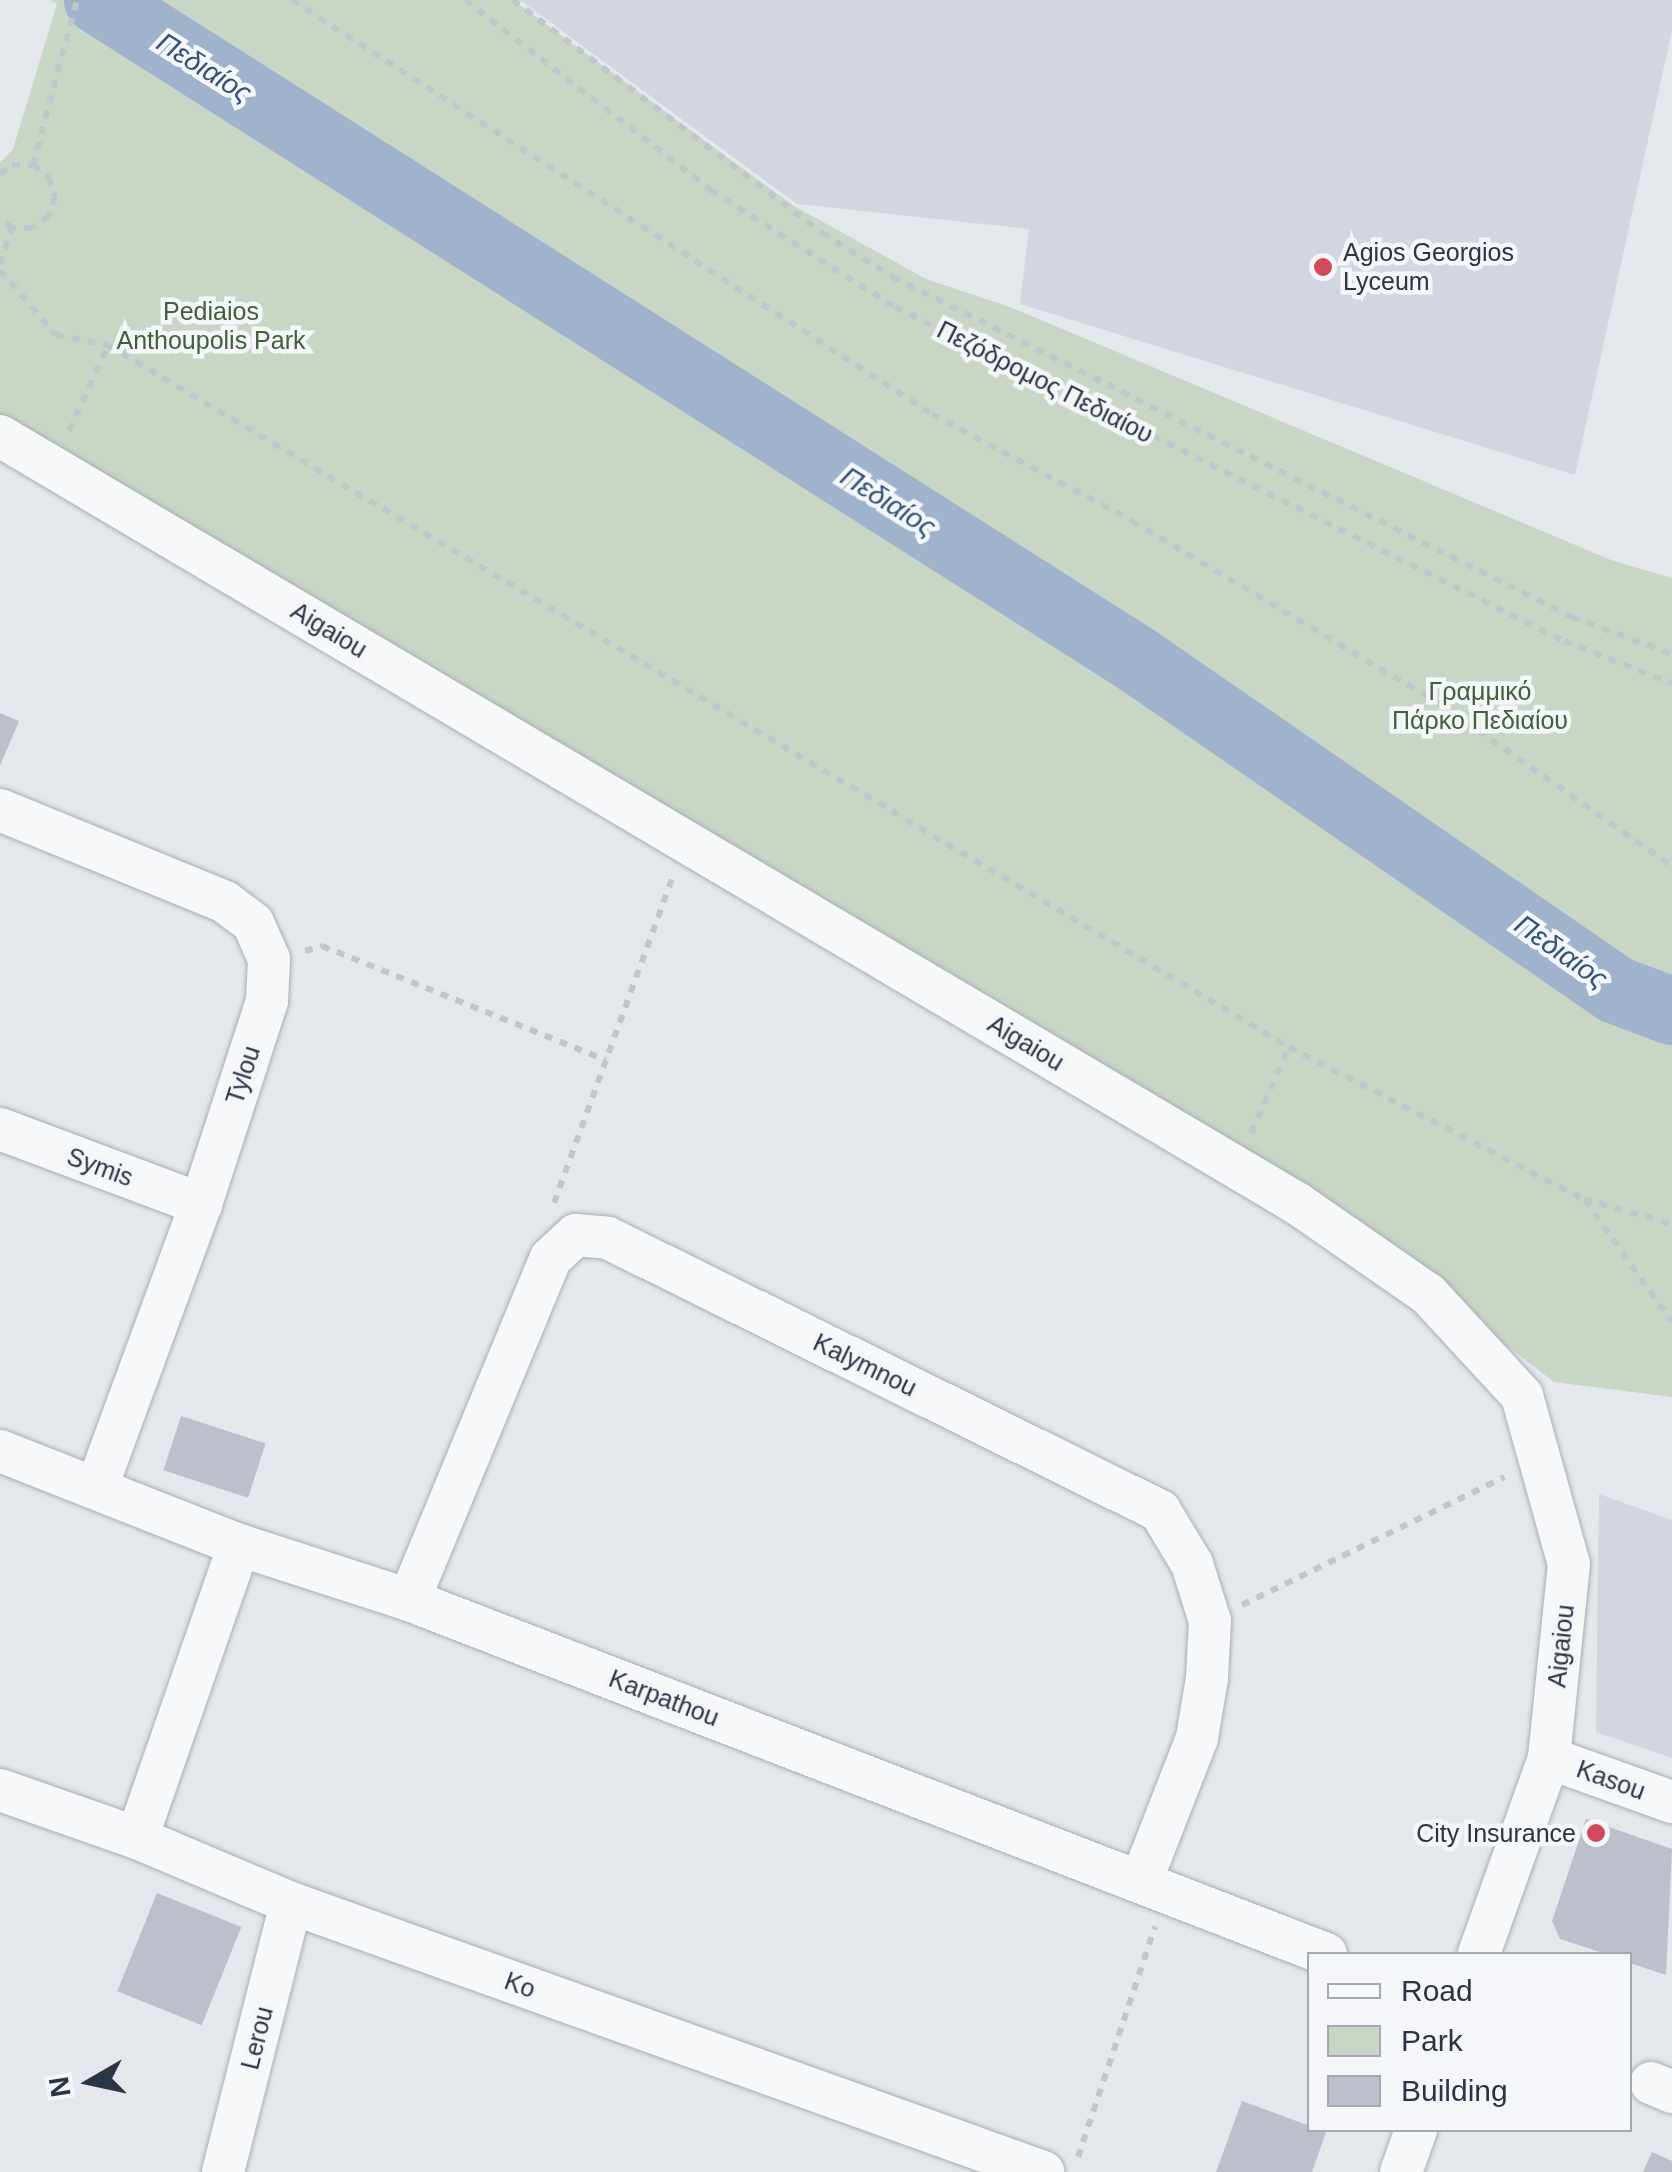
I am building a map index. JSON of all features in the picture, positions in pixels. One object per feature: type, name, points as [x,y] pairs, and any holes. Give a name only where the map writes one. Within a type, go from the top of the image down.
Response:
[{"type":"street","name":"Aigaiou","points":[[0,436],[1236,1167],[1428,1294],[1522,1396],[1569,1564],[1549,1758],[1479,1952]]},
{"type":"street","points":[[0,810],[225,902],[253,923],[269,960]]},
{"type":"street","name":"Tylou","points":[[97,1487],[201,1204],[267,1001],[269,960]]},
{"type":"street","name":"Symis","points":[[0,1129],[201,1204]]},
{"type":"street","name":"Kalymnou","points":[[563,1243],[576,1235],[608,1238],[1160,1511],[1192,1564],[1210,1621],[1197,1738],[1154,1887]]},
{"type":"street","points":[[410,1600],[563,1243]]},
{"type":"street","name":"Karpathou","points":[[0,1450],[239,1545],[410,1600],[1321,1952]]},
{"type":"street","points":[[137,1838],[239,1545]]},
{"type":"street","name":"Kasou","points":[[1549,1758],[1672,1802]]},
{"type":"street","name":"Ko","points":[[0,1790],[137,1838],[291,1903],[1048,2171]]},
{"type":"street","name":"Lerou","points":[[223,2172],[291,1903]]},
{"type":"street","points":[[1401,2172],[1415,2132]]},
{"type":"path","points":[[33,165],[77,0]]},
{"type":"path","points":[[292,0],[932,414],[1132,521],[1439,704],[1672,866]]},
{"type":"path","name":"Πεζόδρομος Πεδιαίου","points":[[466,0],[712,190],[895,307],[1564,641],[1672,683]]},
{"type":"path","points":[[513,0],[822,233],[893,277],[1539,601],[1672,654]]},
{"type":"path","points":[[0,174],[12,165],[33,165],[49,178],[52,207],[32,228],[12,228],[0,220]]},
{"type":"path","points":[[12,228],[0,267],[56,335],[108,345],[1289,1047],[1584,1199],[1672,1224]]},
{"type":"path","points":[[53,467],[108,345]]},
{"type":"path","points":[[563,1243],[554,1204],[686,842]]},
{"type":"path","points":[[269,960],[322,946],[606,1060]]},
{"type":"path","points":[[1236,1167],[1289,1047]]},
{"type":"path","points":[[1584,1199],[1672,1322]]},
{"type":"path","points":[[1210,1621],[1540,1460]]},
{"type":"path","points":[[1048,2171],[1154,1887]]},
{"type":"shaded area","name":"Agios Georgios Lyceum","points":[[520,0],[1672,0],[1672,30],[1575,475],[1020,304],[1029,229],[797,204]]},
{"type":"shaded area","points":[[1599,1494],[1672,1520],[1672,1758],[1596,1732]]},
{"type":"green space","points":[[50,0],[513,0],[794,206],[926,279],[1010,307],[1611,560],[1672,578],[1672,1397],[1554,1382],[1304,1191],[0,422],[0,163],[13,149],[57,4]]},
{"type":"building","points":[[0,713],[19,721],[0,766]]},
{"type":"building","points":[[181,1416],[266,1444],[248,1498],[163,1470]]},
{"type":"building","points":[[1586,1819],[1672,1849],[1666,1975],[1632,1964],[1632,1952],[1600,1952],[1560,1939],[1552,1921]]},
{"type":"building","points":[[157,1893],[241,1927],[202,2025],[117,1991]]},
{"type":"building","points":[[1242,2101],[1307,2125],[1307,2132],[1326,2132],[1312,2172],[1216,2172]]},
{"type":"building","points":[[1652,2152],[1672,2161],[1672,2172],[1643,2172]]},
{"type":"waterway","name":"Πεδιαίος","points":[[98,0],[1136,659],[1616,990],[1672,1011]]},
{"type":"place","name":"Agios Georgios Lyceum","points":[[1323,267]]},
{"type":"place","name":"City Insurance","points":[[1596,1833]]},
{"type":"park label","name":"Pediaios Anthoupolis Park","points":[[211,326]]},
{"type":"park label","name":"Γραμμικό Πάρκο Πεδιαίου","points":[[1480,706]]}]
